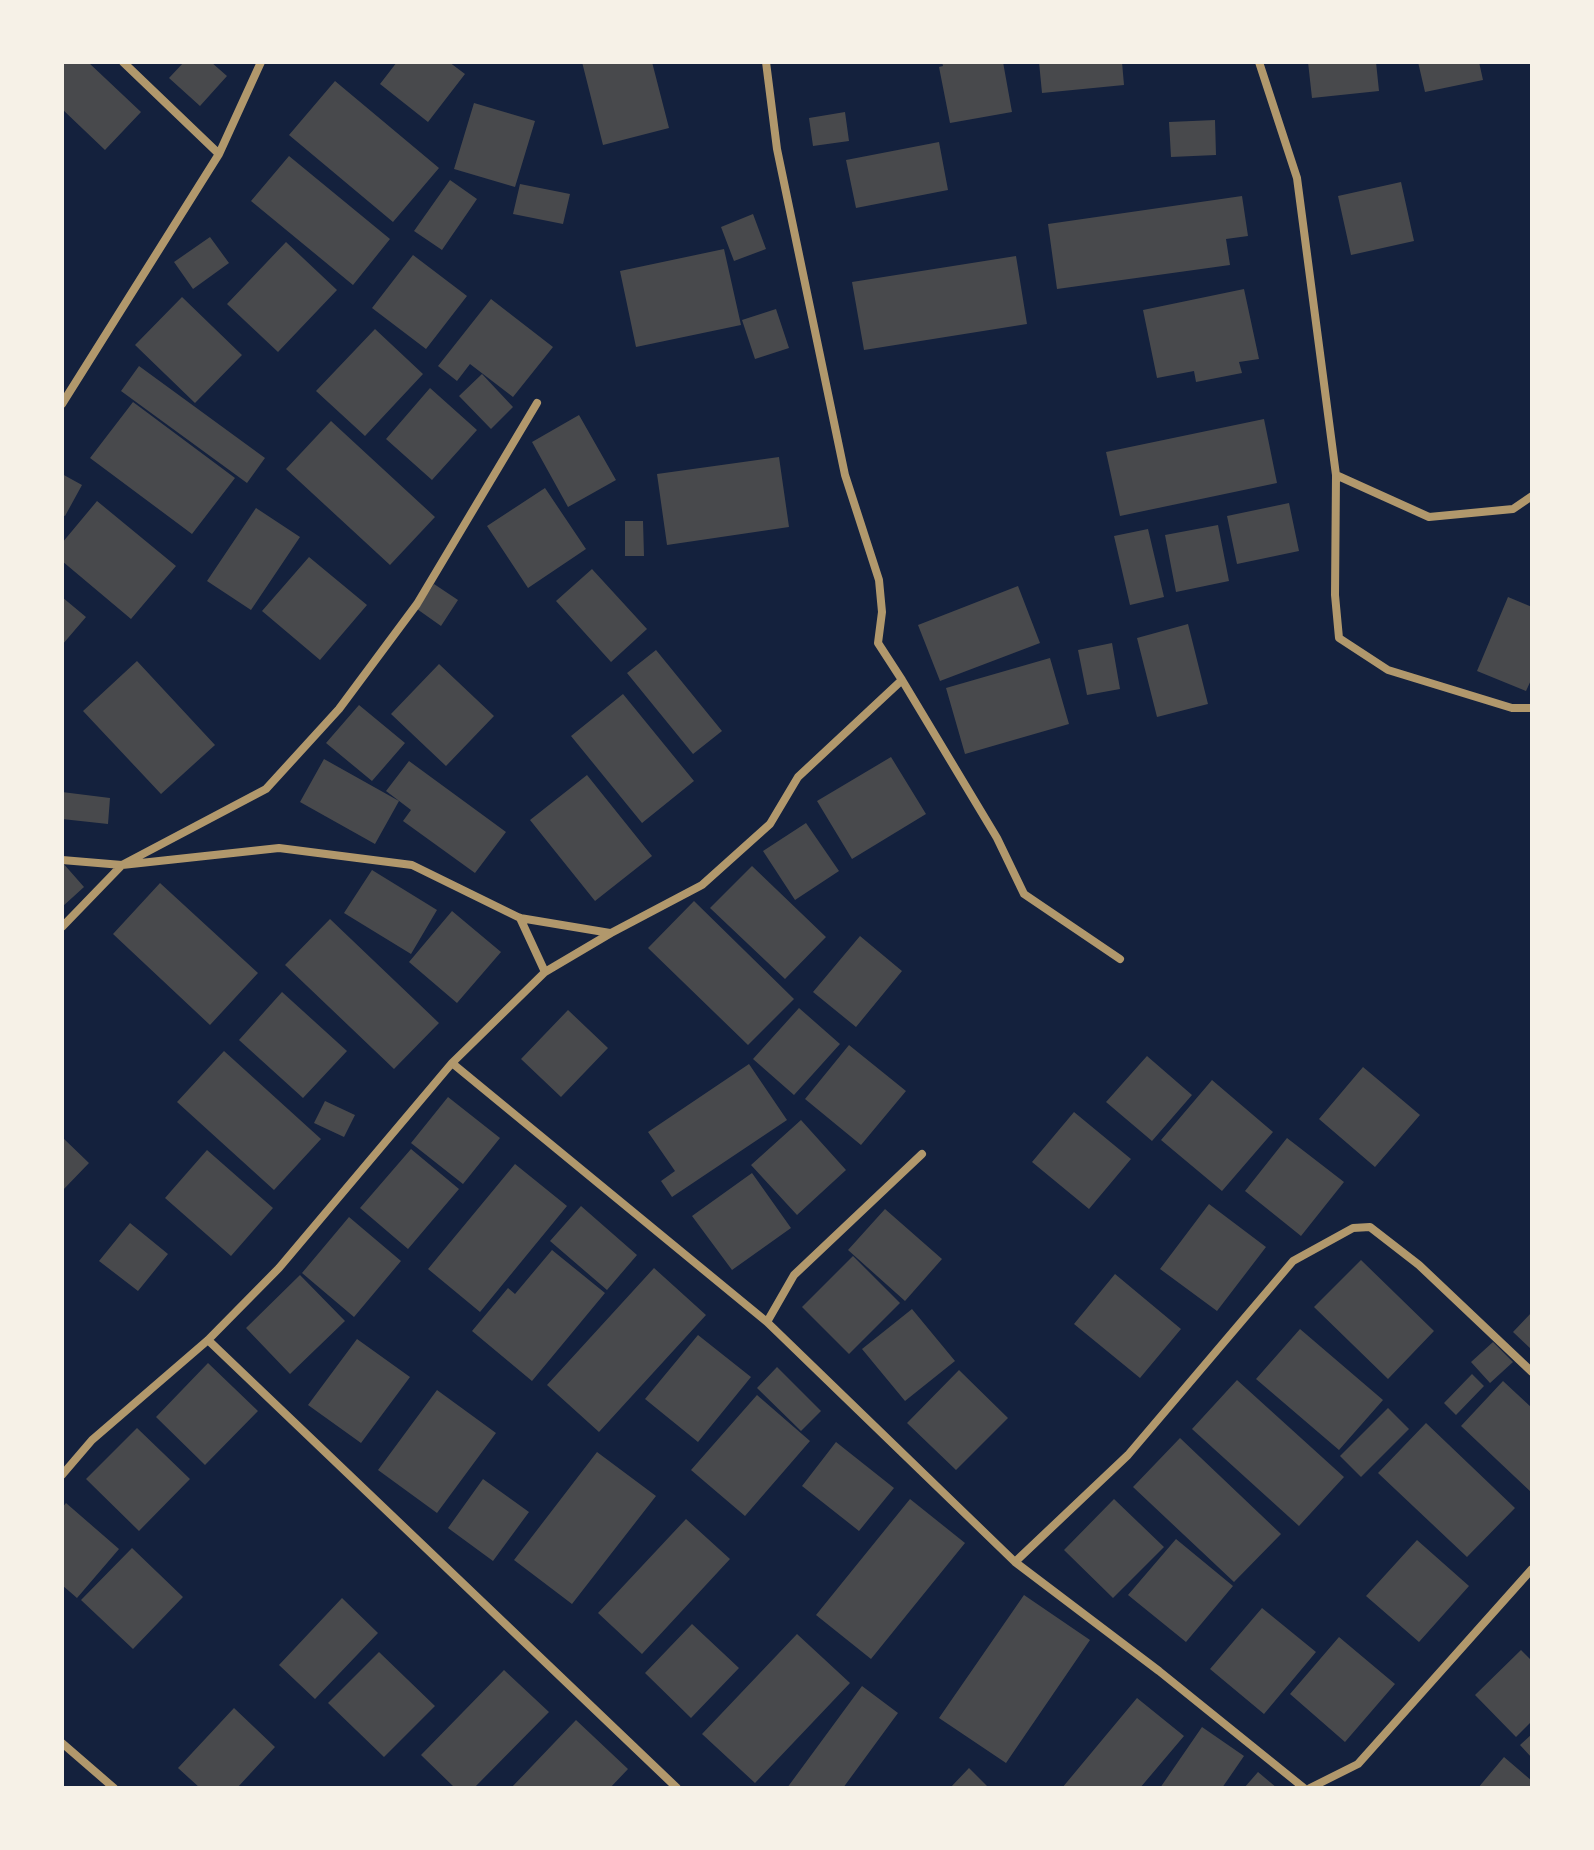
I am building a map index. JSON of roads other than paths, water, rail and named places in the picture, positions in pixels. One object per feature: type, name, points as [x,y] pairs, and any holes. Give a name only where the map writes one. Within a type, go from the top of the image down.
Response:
[{"type":"street","points":[[123,62],[219,154]]},
{"type":"street","points":[[62,404],[219,154],[261,62]]},
{"type":"street","points":[[766,62],[777,149],[842,460],[879,580],[882,612],[878,643],[997,838],[1024,894],[1120,959]]},
{"type":"street","points":[[1259,62],[1297,178],[1336,475],[1335,595],[1339,638],[1388,670],[1512,708],[1532,708]]},
{"type":"street","points":[[62,927],[122,865],[266,789],[329,720],[417,604],[537,403]]},
{"type":"street","points":[[1336,475],[1429,517],[1513,509],[1532,496]]},
{"type":"street","points":[[62,1475],[92,1440],[208,1340],[279,1268],[452,1063],[545,972],[702,885],[770,824],[798,777],[902,680]]},
{"type":"street","points":[[62,860],[122,865],[279,848],[397,863],[412,865],[520,918],[611,933]]},
{"type":"street","points":[[520,918],[545,972]]},
{"type":"street","points":[[452,1063],[767,1322],[1015,1562],[1307,1788],[1358,1764],[1532,1569]]},
{"type":"street","points":[[767,1322],[794,1275],[922,1154]]},
{"type":"street","points":[[1015,1562],[1128,1455],[1293,1261],[1353,1228],[1370,1227],[1419,1265],[1532,1372]]},
{"type":"street","points":[[208,1340],[677,1788]]},
{"type":"street","points":[[62,1743],[114,1788]]}]
